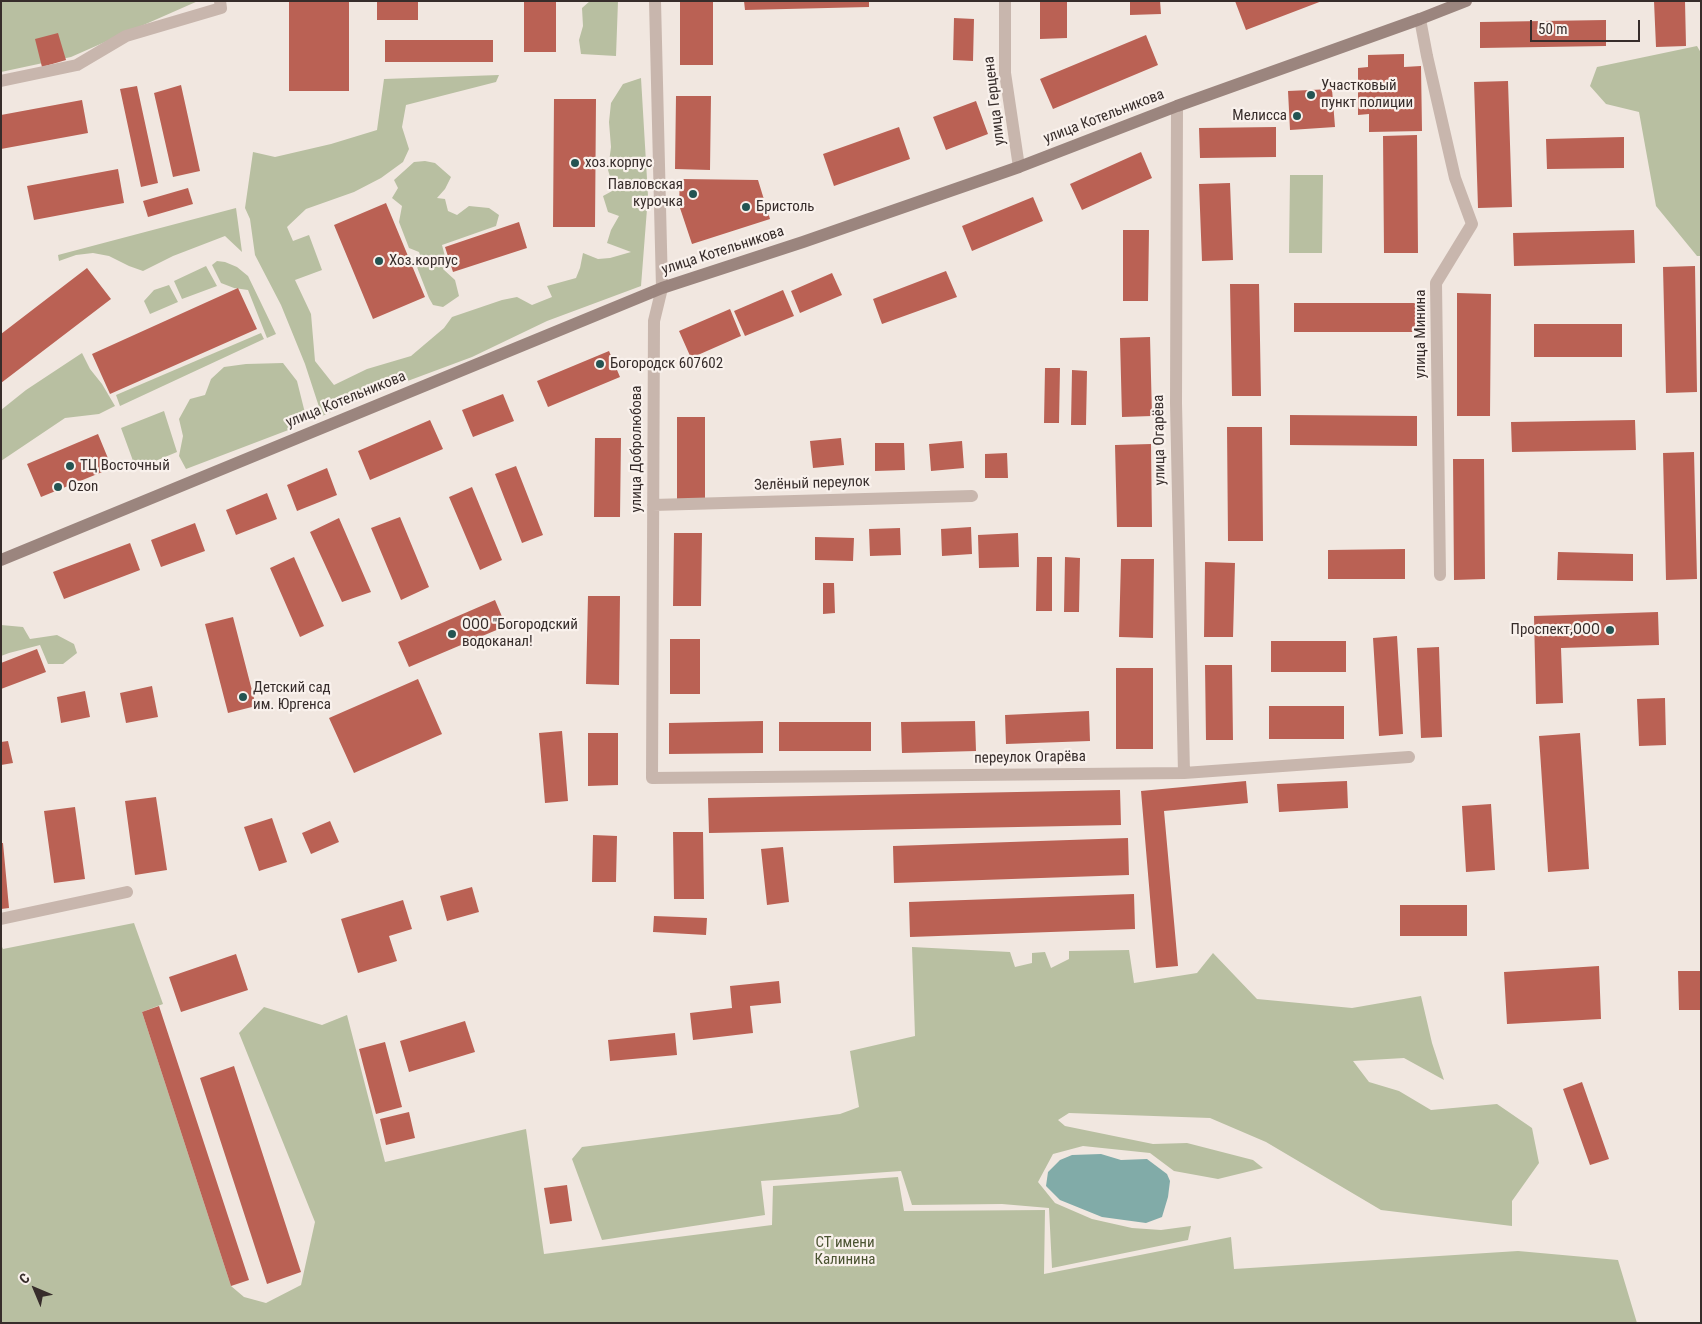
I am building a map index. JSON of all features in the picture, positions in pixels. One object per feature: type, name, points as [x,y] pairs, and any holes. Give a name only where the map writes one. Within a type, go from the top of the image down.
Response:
[{"type":"street","name":"улица Добролюбова","points":[[652,778],[654,321],[662,288],[655,1]]},
{"type":"street","name":"улица Герцена","points":[[1005,1],[1006,73],[1019,167]]},
{"type":"street","name":"улица Котельникова","points":[[1,560],[662,288],[803,242],[1019,167],[1177,106],[1466,1]]},
{"type":"street","points":[[1,81],[77,65],[126,36],[221,5]]},
{"type":"street","name":"улица Минина","points":[[1420,19],[1455,178],[1472,224],[1436,284],[1440,575]]},
{"type":"street","name":"улица Огарёва","points":[[1177,106],[1176,403],[1184,773]]},
{"type":"street","name":"Зелёный переулок","points":[[653,505],[972,496]]},
{"type":"street","name":"переулок Огарёва","points":[[652,778],[1184,773],[1409,757]]},
{"type":"street","points":[[1,919],[127,892]]},
{"type":"green space","points":[[1,1],[198,1],[71,57],[1,72]]},
{"type":"green space","points":[[590,1],[618,1],[616,56],[581,54],[579,40],[583,26],[582,8]]},
{"type":"green space","points":[[1697,46],[1701,53],[1701,256],[1697,256],[1656,206],[1639,112],[1606,104],[1590,86],[1597,67]]},
{"type":"green space","points":[[499,75],[496,82],[406,105],[402,127],[409,149],[403,162],[381,178],[354,192],[306,209],[287,227],[293,241],[309,235],[322,270],[295,280],[311,314],[315,361],[334,385],[367,369],[411,356],[444,328],[452,317],[502,300],[517,297],[532,305],[552,297],[547,286],[576,278],[583,253],[598,259],[610,258],[631,252],[607,243],[611,230],[619,216],[608,212],[603,196],[614,190],[608,170],[611,147],[609,122],[611,103],[623,84],[641,78],[648,196],[641,286],[547,321],[472,357],[362,398],[322,416],[305,364],[281,305],[255,255],[250,219],[245,208],[253,152],[275,157],[331,144],[377,130],[384,79]]},
{"type":"green space","points":[[425,161],[435,163],[451,177],[445,189],[437,198],[445,199],[448,211],[457,215],[469,206],[489,208],[499,215],[496,226],[442,245],[447,264],[443,269],[455,280],[459,296],[443,307],[433,305],[429,298],[415,262],[421,258],[419,252],[409,248],[399,222],[402,206],[392,198],[398,188],[394,180],[414,162]]},
{"type":"green space","points":[[1290,175],[1323,175],[1322,253],[1289,253]]},
{"type":"green space","points":[[236,208],[242,252],[225,236],[173,256],[143,271],[109,256],[93,253],[76,255],[59,261],[58,255]]},
{"type":"green space","points":[[217,261],[237,267],[248,276],[276,334],[267,338],[248,290],[234,288],[221,283],[212,265]]},
{"type":"green space","points":[[206,266],[217,286],[182,299],[174,281]]},
{"type":"green space","points":[[169,285],[178,302],[150,314],[144,301],[154,290]]},
{"type":"green space","points":[[261,333],[264,339],[120,406],[116,395]]},
{"type":"green space","points":[[82,353],[90,369],[102,384],[115,406],[99,414],[65,418],[1,461],[1,410],[26,390]]},
{"type":"green space","points":[[283,363],[297,381],[306,417],[291,429],[186,469],[179,456],[183,436],[179,419],[190,399],[205,395],[211,379],[224,367],[246,364]]},
{"type":"green space","points":[[164,411],[177,452],[136,469],[121,428]]},
{"type":"green space","points":[[1,625],[23,627],[30,639],[57,635],[74,644],[77,653],[63,664],[48,664],[40,645],[1,656]]},
{"type":"green space","name":"СТ имени Калинина","points":[[134,923],[163,1004],[142,1012],[231,1286],[244,1297],[266,1303],[301,1285],[315,1222],[239,1033],[264,1007],[322,1025],[347,1015],[385,1162],[526,1129],[544,1254],[772,1225],[773,1186],[898,1177],[904,1211],[1045,1210],[1044,1274],[1231,1237],[1234,1269],[1518,1251],[1618,1260],[1637,1323],[1,1323],[1,945],[3,949]]},
{"type":"green space","points":[[912,947],[1010,952],[1015,967],[1032,963],[1032,953],[1045,952],[1051,968],[1069,959],[1069,951],[1129,950],[1134,983],[1197,973],[1213,953],[1257,999],[1352,1008],[1421,996],[1432,1043],[1444,1080],[1404,1058],[1353,1061],[1369,1082],[1399,1091],[1431,1110],[1497,1104],[1532,1128],[1539,1163],[1512,1201],[1512,1226],[1381,1210],[1266,1142],[1210,1118],[1069,1113],[1058,1120],[1065,1126],[1153,1144],[1187,1143],[1253,1160],[1263,1168],[1218,1179],[1174,1171],[1150,1153],[1083,1146],[1053,1154],[1038,1182],[1055,1203],[1092,1219],[1132,1228],[1161,1230],[1191,1226],[1188,1240],[1052,1268],[1049,1208],[1002,1204],[912,1205],[901,1171],[761,1181],[765,1215],[602,1240],[572,1159],[582,1147],[840,1114],[859,1107],[850,1051],[915,1036]]},
{"type":"water","points":[[1101,1154],[1121,1160],[1147,1159],[1167,1174],[1170,1181],[1168,1197],[1162,1217],[1146,1223],[1102,1217],[1060,1200],[1046,1186],[1048,1172],[1060,1160],[1072,1155]]},
{"type":"building","points":[[289,1],[349,1],[349,91],[289,91]]},
{"type":"building","points":[[377,1],[418,1],[418,20],[377,20]]},
{"type":"building","points":[[524,1],[556,1],[556,52],[524,52]]},
{"type":"building","points":[[680,1],[713,1],[713,65],[680,65]]},
{"type":"building","points":[[744,1],[869,1],[869,7],[745,10]]},
{"type":"building","points":[[1040,1],[1067,1],[1067,38],[1040,39]]},
{"type":"building","points":[[1130,1],[1160,1],[1161,14],[1130,15]]},
{"type":"building","points":[[1235,1],[1322,1],[1246,30]]},
{"type":"building","points":[[1654,1],[1685,1],[1686,46],[1656,47]]},
{"type":"building","points":[[954,18],[974,19],[973,61],[953,60]]},
{"type":"building","points":[[1606,20],[1606,46],[1480,48],[1480,22]]},
{"type":"building","points":[[58,33],[66,60],[42,67],[35,39]]},
{"type":"building","points":[[1146,35],[1158,65],[1053,109],[1040,79]]},
{"type":"building","points":[[385,40],[493,40],[493,62],[385,62]]},
{"type":"building","points":[[1404,54],[1404,67],[1421,66],[1422,131],[1369,132],[1369,114],[1358,115],[1358,68],[1368,67],[1368,55]]},
{"type":"building","points":[[1508,81],[1512,207],[1478,208],[1474,82]]},
{"type":"building","points":[[181,85],[200,171],[173,177],[154,93]]},
{"type":"building","points":[[137,86],[158,183],[141,187],[120,89]]},
{"type":"building","points":[[1332,89],[1335,127],[1290,130],[1288,91]]},
{"type":"building","points":[[676,96],[711,96],[710,170],[675,169]]},
{"type":"building","name":"хоз.корпус","points":[[554,99],[596,99],[595,227],[553,227]]},
{"type":"building","points":[[82,100],[88,133],[1,149],[1,115]]},
{"type":"building","points":[[976,101],[988,134],[946,150],[933,117]]},
{"type":"building","points":[[899,127],[910,159],[834,186],[823,154]]},
{"type":"building","points":[[1276,127],[1276,157],[1200,158],[1199,128]]},
{"type":"building","points":[[1417,135],[1418,253],[1384,253],[1383,136]]},
{"type":"building","points":[[1624,137],[1624,168],[1547,169],[1546,139]]},
{"type":"building","points":[[1141,152],[1152,178],[1082,210],[1070,184]]},
{"type":"building","points":[[118,169],[124,203],[34,220],[27,186]]},
{"type":"building","points":[[680,179],[758,180],[770,219],[692,244],[679,205]]},
{"type":"building","points":[[1230,183],[1233,260],[1202,261],[1199,184]]},
{"type":"building","points":[[188,188],[193,204],[148,217],[143,201]]},
{"type":"building","points":[[1033,197],[1043,221],[972,251],[962,226]]},
{"type":"building","name":"Хоз.корпус","points":[[386,203],[425,297],[373,319],[334,225]]},
{"type":"building","name":"Хоз.корпус","points":[[519,222],[527,248],[453,272],[445,247]]},
{"type":"building","points":[[1123,230],[1149,230],[1148,301],[1123,301]]},
{"type":"building","points":[[1634,230],[1635,263],[1514,266],[1513,233]]},
{"type":"building","points":[[1695,266],[1697,392],[1666,393],[1663,267]]},
{"type":"building","points":[[87,268],[111,299],[1,383],[1,334]]},
{"type":"building","points":[[946,271],[957,297],[882,324],[873,299]]},
{"type":"building","points":[[832,273],[842,295],[800,313],[791,291]]},
{"type":"building","points":[[1230,284],[1259,284],[1261,396],[1232,396]]},
{"type":"building","points":[[238,288],[257,329],[110,394],[92,354]]},
{"type":"building","points":[[783,290],[794,316],[745,336],[734,311]]},
{"type":"building","points":[[1457,293],[1491,294],[1490,416],[1457,416]]},
{"type":"building","points":[[1294,303],[1417,303],[1417,332],[1294,332]]},
{"type":"building","points":[[730,309],[741,336],[691,358],[679,331]]},
{"type":"building","points":[[1534,324],[1622,324],[1622,357],[1534,357]]},
{"type":"building","points":[[1150,337],[1152,416],[1122,417],[1120,338]]},
{"type":"building","points":[[609,351],[620,377],[548,407],[537,381]]},
{"type":"building","points":[[1045,368],[1060,368],[1059,423],[1044,423]]},
{"type":"building","points":[[1072,370],[1087,371],[1086,425],[1071,425]]},
{"type":"building","points":[[503,394],[514,421],[473,437],[462,410]]},
{"type":"building","points":[[1290,415],[1417,416],[1417,446],[1290,445]]},
{"type":"building","points":[[677,417],[705,417],[705,500],[677,500]]},
{"type":"building","points":[[430,420],[443,449],[370,480],[358,451]]},
{"type":"building","points":[[1635,420],[1636,450],[1512,452],[1511,422]]},
{"type":"building","points":[[1227,427],[1262,427],[1263,541],[1228,541]]},
{"type":"building","name":"ТЦ Восточный","points":[[98,434],[112,468],[41,497],[27,464]]},
{"type":"building","points":[[595,438],[621,438],[620,517],[594,517]]},
{"type":"building","points":[[841,438],[844,465],[813,468],[810,441]]},
{"type":"building","points":[[962,441],[964,468],[931,471],[929,444]]},
{"type":"building","points":[[875,443],[904,443],[905,470],[875,471]]},
{"type":"building","points":[[1151,444],[1152,527],[1117,527],[1115,445]]},
{"type":"building","points":[[1694,452],[1697,579],[1666,580],[1663,453]]},
{"type":"building","points":[[1007,453],[1008,478],[985,478],[985,454]]},
{"type":"building","points":[[1453,459],[1484,459],[1485,579],[1454,580]]},
{"type":"building","points":[[516,466],[543,535],[522,543],[495,474]]},
{"type":"building","points":[[327,468],[337,495],[297,511],[287,485]]},
{"type":"building","points":[[472,487],[502,560],[480,570],[449,497]]},
{"type":"building","points":[[267,493],[277,519],[236,535],[226,510]]},
{"type":"building","points":[[400,517],[429,587],[401,600],[371,528]]},
{"type":"building","points":[[339,518],[371,592],[342,602],[310,532]]},
{"type":"building","points":[[195,523],[205,551],[161,567],[151,540]]},
{"type":"building","points":[[971,527],[972,554],[942,556],[941,529]]},
{"type":"building","points":[[900,528],[901,555],[870,556],[869,529]]},
{"type":"building","points":[[674,533],[702,533],[701,606],[673,606]]},
{"type":"building","points":[[1018,533],[1019,567],[979,568],[978,535]]},
{"type":"building","points":[[815,537],[854,538],[853,561],[815,560]]},
{"type":"building","points":[[130,543],[140,570],[64,599],[53,572]]},
{"type":"building","points":[[1405,549],[1405,579],[1328,579],[1328,550]]},
{"type":"building","points":[[1558,552],[1633,554],[1633,581],[1557,580]]},
{"type":"building","points":[[294,557],[324,626],[300,637],[270,568]]},
{"type":"building","points":[[1037,557],[1052,557],[1052,611],[1036,611]]},
{"type":"building","points":[[1065,557],[1080,558],[1079,612],[1064,612]]},
{"type":"building","points":[[1121,559],[1154,559],[1153,638],[1119,637]]},
{"type":"building","points":[[1205,562],[1235,563],[1233,637],[1204,637]]},
{"type":"building","points":[[823,583],[834,583],[835,613],[823,614]]},
{"type":"building","points":[[588,596],[620,596],[619,685],[586,684]]},
{"type":"building","name":"ООО \"Богородский водоканал!","points":[[495,600],[506,626],[409,667],[398,642]]},
{"type":"building","points":[[1658,612],[1659,645],[1561,648],[1563,703],[1536,704],[1534,616]]},
{"type":"building","points":[[233,617],[256,706],[228,713],[205,624]]},
{"type":"building","points":[[1397,636],[1403,734],[1379,736],[1373,638]]},
{"type":"building","points":[[670,639],[700,639],[700,694],[670,694]]},
{"type":"building","points":[[1271,641],[1346,641],[1346,672],[1271,672]]},
{"type":"building","points":[[1439,647],[1442,737],[1421,738],[1417,648]]},
{"type":"building","points":[[37,649],[46,672],[1,689],[1,663]]},
{"type":"building","points":[[1205,665],[1232,665],[1233,740],[1206,740]]},
{"type":"building","points":[[1116,668],[1153,668],[1153,749],[1116,749]]},
{"type":"building","points":[[418,679],[442,734],[354,773],[329,718]]},
{"type":"building","points":[[152,686],[158,717],[126,723],[120,693]]},
{"type":"building","points":[[85,691],[90,717],[61,723],[57,697]]},
{"type":"building","points":[[1665,698],[1666,745],[1639,746],[1637,699]]},
{"type":"building","points":[[1269,706],[1344,706],[1344,739],[1269,739]]},
{"type":"building","points":[[1089,711],[1090,741],[1006,744],[1005,715]]},
{"type":"building","points":[[763,721],[763,753],[669,754],[669,723]]},
{"type":"building","points":[[975,721],[976,751],[902,753],[901,722]]},
{"type":"building","points":[[779,722],[871,722],[871,751],[779,751]]},
{"type":"building","points":[[562,731],[568,801],[545,803],[539,733]]},
{"type":"building","points":[[588,733],[618,733],[618,785],[588,786]]},
{"type":"building","points":[[1580,733],[1589,869],[1548,872],[1539,736]]},
{"type":"building","points":[[8,741],[13,763],[1,765],[1,742]]},
{"type":"building","points":[[1246,781],[1248,803],[1164,811],[1178,966],[1156,968],[1141,791]]},
{"type":"building","points":[[1347,781],[1348,808],[1279,812],[1277,784]]},
{"type":"building","points":[[1120,790],[1121,825],[709,833],[708,798]]},
{"type":"building","points":[[156,797],[167,870],[135,875],[125,801]]},
{"type":"building","points":[[1491,804],[1495,870],[1466,872],[1462,806]]},
{"type":"building","points":[[75,807],[85,879],[54,883],[44,811]]},
{"type":"building","points":[[272,818],[287,862],[259,871],[244,827]]},
{"type":"building","points":[[330,821],[339,842],[311,854],[302,833]]},
{"type":"building","points":[[673,832],[703,832],[704,899],[674,899]]},
{"type":"building","points":[[593,835],[617,836],[616,882],[592,882]]},
{"type":"building","points":[[1128,838],[1129,875],[894,883],[893,846]]},
{"type":"building","points":[[1,843],[3,843],[9,908],[1,909]]},
{"type":"building","points":[[783,847],[789,902],[767,905],[761,849]]},
{"type":"building","points":[[472,887],[479,912],[447,921],[440,896]]},
{"type":"building","points":[[1134,894],[1135,929],[910,937],[909,902]]},
{"type":"building","points":[[403,900],[412,929],[389,936],[397,961],[358,973],[341,919]]},
{"type":"building","points":[[1400,905],[1467,905],[1467,936],[1400,936]]},
{"type":"building","points":[[654,916],[707,918],[706,935],[653,932]]},
{"type":"building","points":[[236,954],[248,990],[181,1012],[169,977]]},
{"type":"building","points":[[1599,966],[1601,1019],[1507,1024],[1504,972]]},
{"type":"building","points":[[1678,971],[1701,971],[1701,1010],[1679,1010]]},
{"type":"building","points":[[779,981],[781,1003],[750,1006],[753,1033],[693,1040],[690,1013],[732,1008],[730,986]]},
{"type":"building","points":[[159,1006],[249,1280],[231,1286],[142,1012]]},
{"type":"building","points":[[465,1021],[475,1052],[409,1072],[400,1041]]},
{"type":"building","points":[[675,1033],[677,1055],[610,1061],[608,1040]]},
{"type":"building","points":[[385,1042],[402,1107],[376,1114],[359,1049]]},
{"type":"building","points":[[234,1066],[301,1272],[267,1284],[200,1078]]},
{"type":"building","points":[[1582,1082],[1609,1159],[1590,1165],[1563,1089]]},
{"type":"building","points":[[409,1112],[415,1138],[386,1145],[380,1119]]},
{"type":"building","points":[[567,1185],[572,1221],[550,1224],[544,1188]]},
{"type":"place","name":"Участковый пункт полиции","points":[[1311,95]]},
{"type":"place","name":"Мелисса","points":[[1297,116]]},
{"type":"place","name":"хоз.корпус","points":[[575,163]]},
{"type":"place","name":"Павловская курочка","points":[[693,194]]},
{"type":"place","name":"Бристоль","points":[[746,207]]},
{"type":"place","name":"Хоз.корпус","points":[[379,261]]},
{"type":"place","name":"Богородск 607602","points":[[600,364]]},
{"type":"place","name":"ТЦ Восточный","points":[[70,466]]},
{"type":"place","name":"Ozon","points":[[58,487]]},
{"type":"place","name":"Проспект,ООО","points":[[1610,630]]},
{"type":"place","name":"ООО \"Богородский водоканал!","points":[[452,634]]},
{"type":"place","name":"Детский сад им. Юргенса","points":[[243,697]]}]
